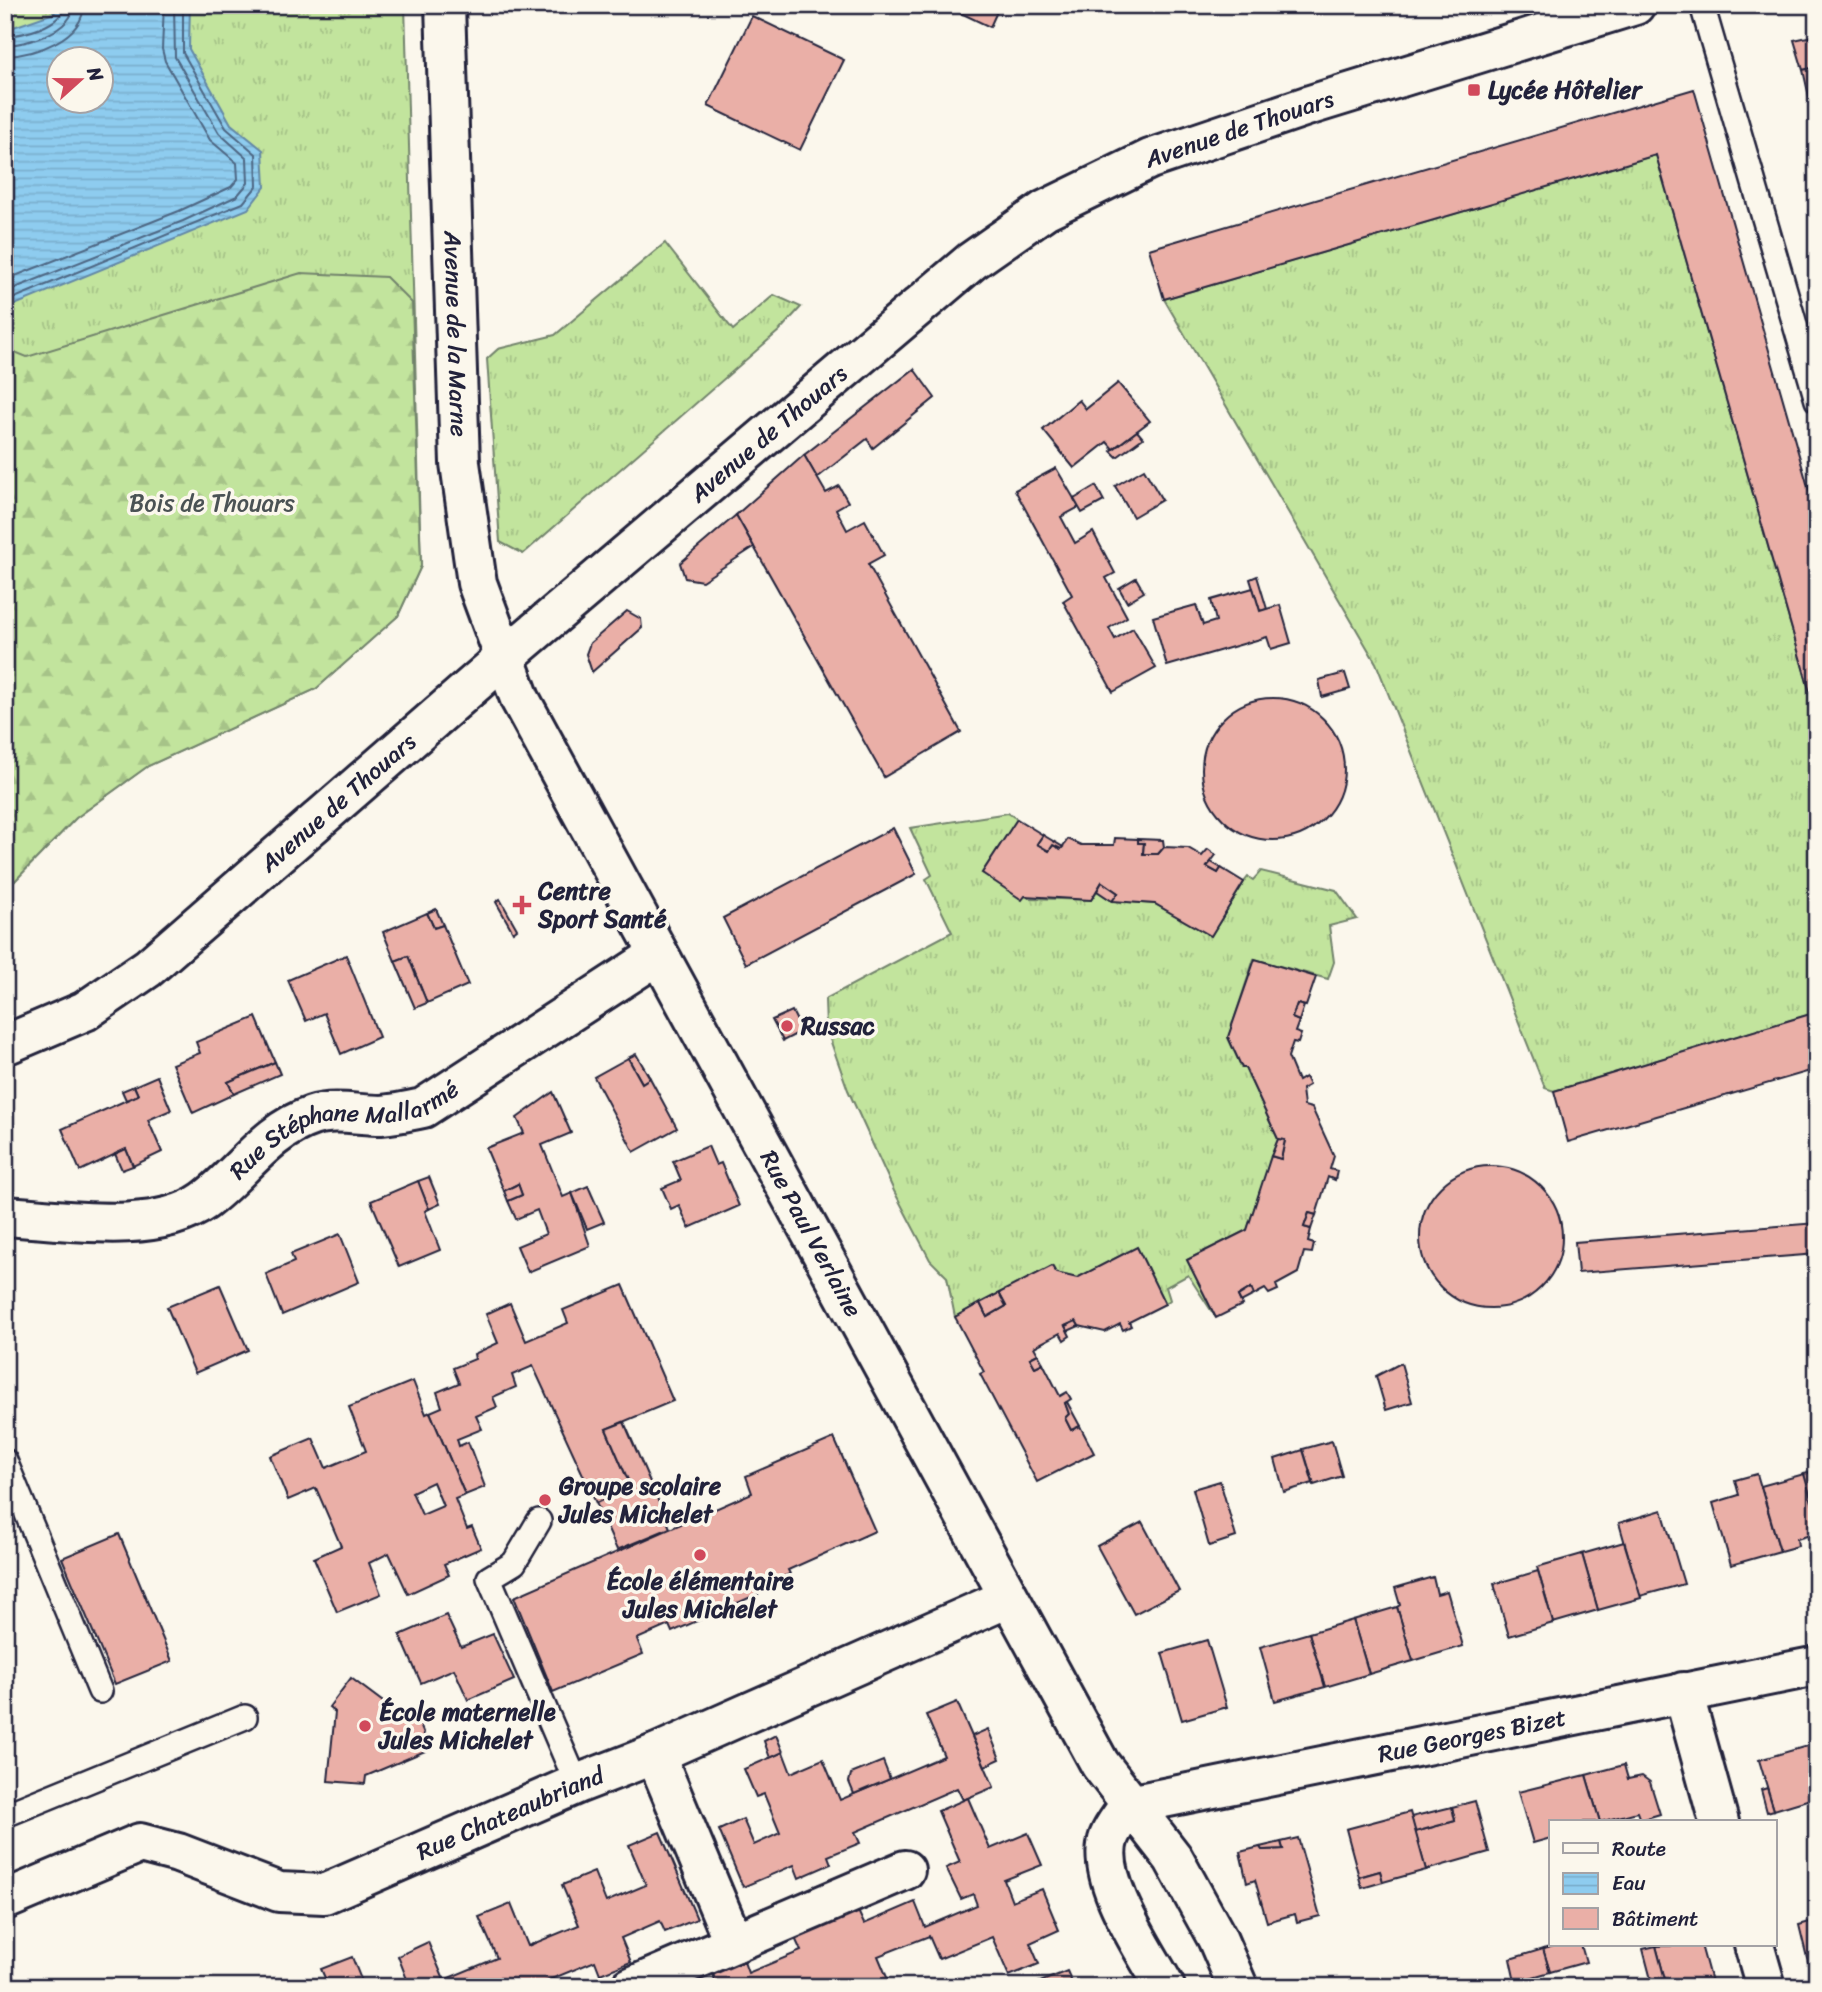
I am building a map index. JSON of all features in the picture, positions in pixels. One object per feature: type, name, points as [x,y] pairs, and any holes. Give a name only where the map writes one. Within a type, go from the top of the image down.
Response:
[{"type":"street","name":"Avenue de la Marne","points":[[445,5],[460,463],[477,583],[503,658]]},
{"type":"street","name":"Avenue de Thouars","points":[[5,1045],[85,1011],[148,968],[503,658],[972,261],[1045,210],[1163,154],[1307,106],[1635,5]]},
{"type":"street","name":"Rue Paul Verlaine","points":[[503,658],[520,699],[1008,1598],[1100,1764],[1129,1805],[1173,1858],[1217,1938],[1238,1987]]},
{"type":"street","name":"Rue Stéphane Mallarmé","points":[[5,1216],[118,1222],[160,1219],[181,1213],[203,1202],[282,1130],[314,1115],[397,1114],[423,1108],[659,955]]},
{"type":"street","name":"Rue Chateaubriand","points":[[5,1900],[140,1843],[178,1853],[279,1892],[324,1894],[577,1784],[655,1754],[1008,1598]]},
{"type":"street","name":"Rue Georges Bizet","points":[[1129,1805],[1817,1665]]},
{"type":"street","points":[[1684,1692],[1718,1820]]},
{"type":"street","points":[[655,1754],[734,1942]]},
{"type":"street","points":[[1129,1805],[1108,1839],[1108,1869],[1120,1905],[1165,1987]]},
{"type":"street","points":[[631,1987],[905,1870]]},
{"type":"street","points":[[1754,1946],[1766,1987]]},
{"type":"lane","points":[[1702,5],[1817,400]]},
{"type":"lane","points":[[5,1461],[100,1691]]},
{"type":"lane","points":[[539,1521],[514,1563],[489,1578],[577,1784]]},
{"type":"lane","points":[[5,1815],[245,1717]]},
{"type":"green space","name":"Bois de Thouars","points":[[5,5],[405,5],[421,566],[398,616],[316,689],[148,766],[76,818],[5,891]]},
{"type":"green space","points":[[1656,155],[1817,717],[1817,1012],[1554,1091],[1545,1088],[1376,663],[1164,299]]},
{"type":"green space","points":[[665,243],[733,330],[774,295],[801,307],[780,330],[523,554],[500,542],[487,359],[498,349],[555,335]]},
{"type":"green space","points":[[301,273],[386,277],[412,303],[421,566],[398,616],[316,689],[148,766],[76,818],[5,891],[5,348],[27,357]]},
{"type":"green space","points":[[1008,813],[1017,819],[982,873],[1029,898],[1091,900],[1097,891],[1112,901],[1155,904],[1211,936],[1244,882],[1248,877],[1253,880],[1261,871],[1336,890],[1357,919],[1329,926],[1334,962],[1328,979],[1254,959],[1228,1038],[1278,1139],[1247,1230],[1187,1260],[1216,1318],[1188,1275],[1166,1287],[1170,1300],[1165,1304],[1137,1247],[1077,1278],[1056,1273],[1052,1266],[955,1317],[947,1277],[930,1260],[894,1191],[848,1090],[826,1028],[825,999],[952,932],[926,879],[932,875],[910,828]]},
{"type":"water","points":[[60,5],[190,5],[189,49],[231,124],[263,150],[265,187],[248,209],[5,309],[5,30],[54,13]]},
{"type":"building","points":[[944,5],[1000,5],[990,27]]},
{"type":"building","points":[[752,16],[844,60],[800,150],[708,106]]},
{"type":"building","points":[[1817,35],[1817,67],[1803,70],[1794,40]]},
{"type":"building","points":[[1817,67],[1817,99],[1810,101],[1803,70]]},
{"type":"building","points":[[1694,89],[1817,518],[1817,717],[1656,155],[1164,299],[1149,249]]},
{"type":"building","points":[[1817,99],[1817,113],[1814,114],[1810,101]]},
{"type":"building","points":[[1817,208],[1817,230],[1815,231],[1809,210]]},
{"type":"building","points":[[914,369],[935,398],[873,448],[867,439],[817,478],[804,455]]},
{"type":"building","points":[[1118,383],[1150,421],[1113,449],[1107,442],[1074,468],[1043,430],[1079,400],[1086,409]]},
{"type":"building","points":[[1137,431],[1143,438],[1117,457],[1111,451]]},
{"type":"building","points":[[804,455],[826,493],[839,486],[848,502],[836,509],[847,530],[865,520],[884,555],[868,564],[961,732],[884,777],[736,515]]},
{"type":"building","points":[[1056,468],[1079,507],[1061,517],[1075,543],[1093,532],[1115,573],[1106,578],[1127,617],[1109,628],[1115,639],[1133,628],[1156,668],[1113,692],[1063,601],[1072,595],[1015,490]]},
{"type":"building","points":[[1144,469],[1162,500],[1133,517],[1115,486]]},
{"type":"building","points":[[1096,486],[1104,501],[1082,513],[1074,499]]},
{"type":"building","points":[[736,515],[754,547],[702,581],[685,578],[680,563]]},
{"type":"building","points":[[1257,576],[1267,609],[1260,611],[1250,579]]},
{"type":"building","points":[[1136,578],[1144,592],[1127,602],[1119,588]]},
{"type":"building","points":[[1253,588],[1260,611],[1280,605],[1291,643],[1271,649],[1267,637],[1167,666],[1153,617],[1196,605],[1203,625],[1216,621],[1211,600]]},
{"type":"building","points":[[627,611],[641,619],[642,628],[592,672],[586,654],[590,643]]},
{"type":"building","points":[[1345,673],[1350,689],[1322,697],[1319,680]]},
{"type":"building","points":[[1273,698],[1300,703],[1324,718],[1339,742],[1344,769],[1339,796],[1324,820],[1300,835],[1273,840],[1246,835],[1222,820],[1207,796],[1202,769],[1207,742],[1222,718],[1246,703]]},
{"type":"building","points":[[1017,819],[1043,835],[1037,844],[1049,851],[1053,845],[1061,849],[1068,839],[1081,845],[1114,845],[1115,838],[1138,839],[1138,843],[1144,843],[1143,854],[1158,854],[1164,847],[1188,848],[1202,856],[1208,849],[1216,855],[1207,867],[1218,873],[1221,868],[1244,882],[1211,936],[1155,904],[1112,901],[1118,893],[1102,882],[1091,900],[1025,896],[1022,900],[982,873]]},
{"type":"building","points":[[893,828],[916,874],[746,964],[723,918]]},
{"type":"building","points":[[1043,835],[1063,847],[1061,849],[1053,845],[1049,851],[1037,844]]},
{"type":"building","points":[[1138,839],[1163,840],[1164,847],[1158,854],[1143,854],[1144,843],[1138,843]]},
{"type":"building","points":[[1211,862],[1221,868],[1218,873],[1207,867]]},
{"type":"building","points":[[1102,882],[1118,893],[1112,901],[1097,891]]},
{"type":"building","points":[[500,899],[517,929],[513,932],[496,902]]},
{"type":"building","points":[[436,909],[443,925],[434,928],[427,913]]},
{"type":"building","points":[[427,913],[434,928],[443,925],[468,985],[427,1003],[408,956],[395,961],[383,932]]},
{"type":"building","points":[[346,955],[379,1037],[341,1054],[324,1013],[306,1021],[288,980]]},
{"type":"building","points":[[408,956],[427,1003],[415,1008],[395,961]]},
{"type":"building","points":[[1255,959],[1316,977],[1306,1006],[1297,1004],[1292,1018],[1299,1021],[1295,1032],[1301,1034],[1298,1043],[1293,1042],[1288,1057],[1298,1081],[1305,1077],[1309,1085],[1302,1089],[1304,1106],[1312,1108],[1334,1156],[1330,1169],[1337,1171],[1335,1180],[1328,1177],[1316,1215],[1309,1213],[1304,1227],[1311,1229],[1308,1242],[1314,1244],[1312,1253],[1304,1252],[1298,1273],[1276,1285],[1278,1290],[1269,1294],[1265,1289],[1254,1295],[1251,1288],[1238,1296],[1242,1305],[1216,1318],[1187,1260],[1247,1230],[1271,1156],[1281,1159],[1285,1140],[1278,1139],[1228,1037]]},
{"type":"building","points":[[1297,1004],[1304,1006],[1299,1021],[1292,1018]]},
{"type":"building","name":"Russac","points":[[792,1011],[802,1031],[783,1041],[772,1020]]},
{"type":"building","points":[[1817,1012],[1817,1069],[1568,1142],[1554,1091]]},
{"type":"building","points":[[256,1017],[275,1062],[228,1082],[234,1094],[193,1113],[172,1064],[200,1053],[196,1042]]},
{"type":"building","points":[[636,1054],[650,1078],[642,1083],[628,1058]]},
{"type":"building","points":[[628,1058],[642,1083],[650,1078],[677,1128],[634,1152],[594,1077]]},
{"type":"building","points":[[275,1062],[280,1074],[234,1094],[228,1082]]},
{"type":"building","points":[[157,1076],[171,1110],[148,1120],[162,1152],[133,1166],[126,1149],[80,1171],[62,1129],[138,1095],[134,1086]]},
{"type":"building","points":[[134,1086],[138,1095],[126,1100],[122,1091]]},
{"type":"building","points":[[553,1092],[571,1133],[542,1145],[563,1197],[572,1193],[590,1246],[528,1272],[517,1246],[546,1234],[537,1210],[516,1219],[508,1201],[522,1195],[518,1184],[504,1191],[486,1148],[524,1133],[517,1118]]},
{"type":"building","points":[[1278,1139],[1285,1140],[1281,1159],[1271,1156]]},
{"type":"building","points":[[708,1146],[716,1165],[721,1163],[739,1206],[689,1228],[679,1205],[671,1209],[662,1188],[681,1180],[673,1161]]},
{"type":"building","points":[[126,1149],[133,1166],[122,1170],[115,1154]]},
{"type":"building","points":[[1491,1166],[1518,1171],[1541,1187],[1557,1210],[1562,1237],[1557,1264],[1541,1287],[1518,1303],[1491,1308],[1464,1303],[1441,1287],[1425,1264],[1420,1237],[1425,1210],[1441,1187],[1464,1171]]},
{"type":"building","points":[[429,1177],[440,1204],[429,1209],[418,1181]]},
{"type":"building","points":[[418,1181],[429,1209],[425,1211],[440,1250],[399,1267],[371,1201]]},
{"type":"building","points":[[518,1184],[522,1195],[508,1201],[504,1191]]},
{"type":"building","points":[[588,1186],[604,1222],[587,1229],[572,1193]]},
{"type":"building","points":[[1309,1213],[1316,1215],[1311,1229],[1304,1227]]},
{"type":"building","points":[[1817,1223],[1817,1254],[1578,1273],[1575,1242]]},
{"type":"building","points":[[340,1234],[359,1282],[282,1315],[266,1274],[294,1262],[291,1254]]},
{"type":"building","points":[[1137,1247],[1165,1304],[1129,1322],[1131,1326],[1123,1330],[1120,1324],[1105,1332],[1079,1326],[1076,1321],[1065,1326],[1070,1336],[1064,1340],[1060,1333],[1034,1347],[1038,1354],[1030,1358],[1035,1367],[1043,1363],[1060,1396],[1067,1392],[1071,1399],[1065,1403],[1069,1414],[1065,1418],[1071,1430],[1080,1426],[1094,1453],[1037,1482],[980,1374],[984,1372],[955,1317],[980,1303],[987,1317],[1006,1306],[999,1293],[1052,1266],[1056,1273],[1077,1278]]},
{"type":"building","points":[[1817,1275],[1817,1297],[1811,1277]]},
{"type":"building","points":[[220,1285],[248,1350],[195,1373],[167,1307]]},
{"type":"building","points":[[623,1285],[673,1401],[606,1429],[631,1487],[596,1503],[533,1366],[512,1375],[516,1387],[493,1397],[497,1407],[476,1416],[482,1429],[457,1439],[459,1446],[468,1442],[485,1487],[465,1495],[430,1412],[442,1407],[437,1392],[459,1383],[453,1368],[475,1359],[474,1354],[498,1343],[486,1314],[510,1303],[526,1341],[568,1323],[563,1310]]},
{"type":"building","points":[[1251,1288],[1254,1295],[1241,1302],[1238,1296]]},
{"type":"building","points":[[999,1293],[1006,1306],[987,1317],[980,1303]]},
{"type":"building","points":[[1076,1321],[1079,1326],[1068,1331],[1065,1326]]},
{"type":"building","points":[[1038,1354],[1043,1363],[1035,1367],[1030,1358]]},
{"type":"building","points":[[1401,1363],[1412,1402],[1386,1410],[1376,1376]]},
{"type":"building","points":[[413,1381],[426,1414],[430,1412],[465,1495],[455,1499],[467,1529],[472,1527],[481,1548],[444,1564],[449,1575],[408,1594],[389,1553],[369,1563],[381,1594],[337,1612],[314,1558],[341,1546],[316,1488],[288,1500],[270,1456],[313,1438],[326,1468],[366,1451],[349,1407]],"holes":[[[433,1482],[443,1506],[422,1515],[412,1492]]]},
{"type":"building","points":[[1067,1402],[1080,1426],[1071,1430],[1065,1418],[1069,1414],[1065,1403]]},
{"type":"building","points":[[624,1422],[670,1528],[617,1550],[596,1503],[631,1487],[606,1429]]},
{"type":"building","points":[[834,1438],[875,1531],[788,1570],[790,1574],[756,1588],[758,1594],[672,1632],[669,1625],[637,1639],[643,1654],[553,1692],[514,1597],[752,1493],[746,1476]]},
{"type":"building","points":[[1332,1441],[1342,1476],[1314,1485],[1303,1449]]},
{"type":"building","points":[[1303,1450],[1313,1483],[1284,1492],[1275,1459]]},
{"type":"building","points":[[1817,1471],[1817,1520],[1804,1474]]},
{"type":"building","points":[[1757,1474],[1780,1551],[1731,1565],[1713,1503],[1739,1495],[1735,1480]]},
{"type":"building","points":[[1804,1474],[1817,1520],[1817,1533],[1797,1539],[1798,1546],[1780,1551],[1761,1486]]},
{"type":"building","points":[[1220,1481],[1236,1537],[1209,1546],[1193,1489]]},
{"type":"building","points":[[1662,1510],[1684,1584],[1640,1596],[1619,1523]]},
{"type":"building","points":[[1142,1522],[1179,1591],[1134,1614],[1097,1546]]},
{"type":"building","points":[[119,1534],[172,1661],[115,1684],[62,1558]]},
{"type":"building","points":[[1624,1542],[1641,1598],[1598,1610],[1582,1554]]},
{"type":"building","points":[[1582,1554],[1598,1610],[1553,1623],[1537,1567]]},
{"type":"building","points":[[1538,1571],[1553,1623],[1509,1636],[1494,1584]]},
{"type":"building","points":[[1433,1577],[1437,1594],[1447,1591],[1463,1646],[1413,1661],[1397,1607],[1400,1605],[1395,1588]]},
{"type":"building","points":[[1397,1607],[1413,1661],[1369,1674],[1353,1620]]},
{"type":"building","points":[[446,1615],[461,1647],[493,1634],[514,1680],[468,1700],[454,1669],[421,1683],[400,1635]]},
{"type":"building","points":[[1353,1620],[1369,1674],[1325,1687],[1309,1633]]},
{"type":"building","points":[[1309,1633],[1325,1687],[1275,1701],[1260,1647]]},
{"type":"building","points":[[1207,1640],[1227,1707],[1182,1720],[1162,1653]]},
{"type":"building","points":[[351,1678],[406,1719],[416,1715],[430,1749],[366,1776],[365,1784],[328,1781],[335,1712],[329,1707]]},
{"type":"building","points":[[957,1702],[994,1787],[963,1800],[957,1788],[855,1832],[860,1843],[828,1856],[831,1864],[799,1878],[794,1865],[743,1887],[719,1830],[743,1819],[754,1845],[780,1833],[764,1794],[756,1797],[744,1769],[783,1752],[791,1773],[823,1759],[840,1800],[944,1756],[926,1715]]},
{"type":"building","points":[[988,1729],[1000,1759],[985,1766],[972,1736]]},
{"type":"building","points":[[776,1735],[783,1752],[770,1758],[764,1741]]},
{"type":"building","points":[[1814,1744],[1817,1756],[1817,1797],[1774,1810],[1759,1760]]},
{"type":"building","points":[[883,1761],[890,1779],[854,1794],[849,1782],[851,1774]]},
{"type":"building","points":[[1624,1765],[1628,1779],[1642,1776],[1650,1782],[1660,1814],[1640,1820],[1637,1812],[1599,1820],[1586,1775]]},
{"type":"building","points":[[1586,1775],[1599,1820],[1549,1820],[1549,1839],[1533,1843],[1518,1792]]},
{"type":"building","points":[[1767,1788],[1774,1810],[1767,1812],[1761,1790]]},
{"type":"building","points":[[968,1798],[990,1849],[1028,1833],[1042,1865],[1004,1880],[1012,1901],[1042,1889],[1059,1930],[1030,1943],[1039,1964],[1009,1976],[992,1937],[939,1959],[929,1936],[878,1956],[891,1987],[816,1987],[814,1983],[806,1987],[716,1987],[713,1972],[743,1959],[748,1973],[801,1951],[795,1938],[858,1911],[864,1924],[915,1902],[925,1927],[977,1905],[973,1894],[961,1899],[946,1868],[960,1862],[938,1811]]},
{"type":"building","points":[[1475,1801],[1489,1852],[1426,1870],[1415,1832],[1455,1821],[1452,1807]]},
{"type":"building","points":[[1452,1807],[1455,1821],[1415,1832],[1411,1817]]},
{"type":"building","points":[[1410,1812],[1426,1870],[1383,1882],[1380,1871],[1359,1877],[1346,1829]]},
{"type":"building","points":[[660,1832],[697,1919],[665,1932],[660,1921],[621,1938],[631,1962],[600,1974],[595,1961],[544,1982],[546,1987],[410,1987],[398,1956],[428,1942],[444,1980],[497,1958],[479,1917],[511,1904],[528,1946],[579,1925],[562,1885],[594,1872],[606,1902],[646,1885],[629,1845]]},
{"type":"building","points":[[1298,1838],[1320,1916],[1297,1922],[1295,1914],[1267,1922],[1255,1880],[1247,1883],[1240,1852],[1260,1847],[1262,1850],[1283,1849],[1281,1842]]},
{"type":"building","points":[[1281,1842],[1283,1849],[1262,1850],[1260,1847]]},
{"type":"building","points":[[1380,1871],[1383,1882],[1362,1888],[1359,1877]]},
{"type":"building","points":[[1817,1920],[1817,1964],[1809,1966],[1799,1925]]},
{"type":"building","points":[[1554,1946],[1581,1946],[1586,1962],[1550,1972],[1543,1949]]},
{"type":"building","points":[[1656,1946],[1701,1946],[1712,1985],[1667,1987]]},
{"type":"building","points":[[1656,1946],[1667,1987],[1653,1987],[1643,1949]]},
{"type":"building","points":[[1543,1949],[1550,1972],[1515,1982],[1510,1959]]},
{"type":"building","points":[[352,1957],[364,1987],[329,1987],[321,1969]]},
{"type":"building","points":[[1817,1964],[1817,1983],[1814,1983],[1809,1966]]},
{"type":"building","points":[[1067,1971],[1074,1987],[1036,1987],[1035,1984]]},
{"type":"place","name":"Lycée Hôtelier","points":[[1474,90]]},
{"type":"place","name":"Centre Sport Santé","points":[[522,905]]},
{"type":"place","name":"Russac","points":[[787,1026]]},
{"type":"place","name":"Groupe scolaire Jules Michelet","points":[[545,1500]]},
{"type":"place","name":"École élémentaire Jules Michelet","points":[[700,1555]]},
{"type":"place","name":"École maternelle Jules Michelet","points":[[365,1726]]}]
